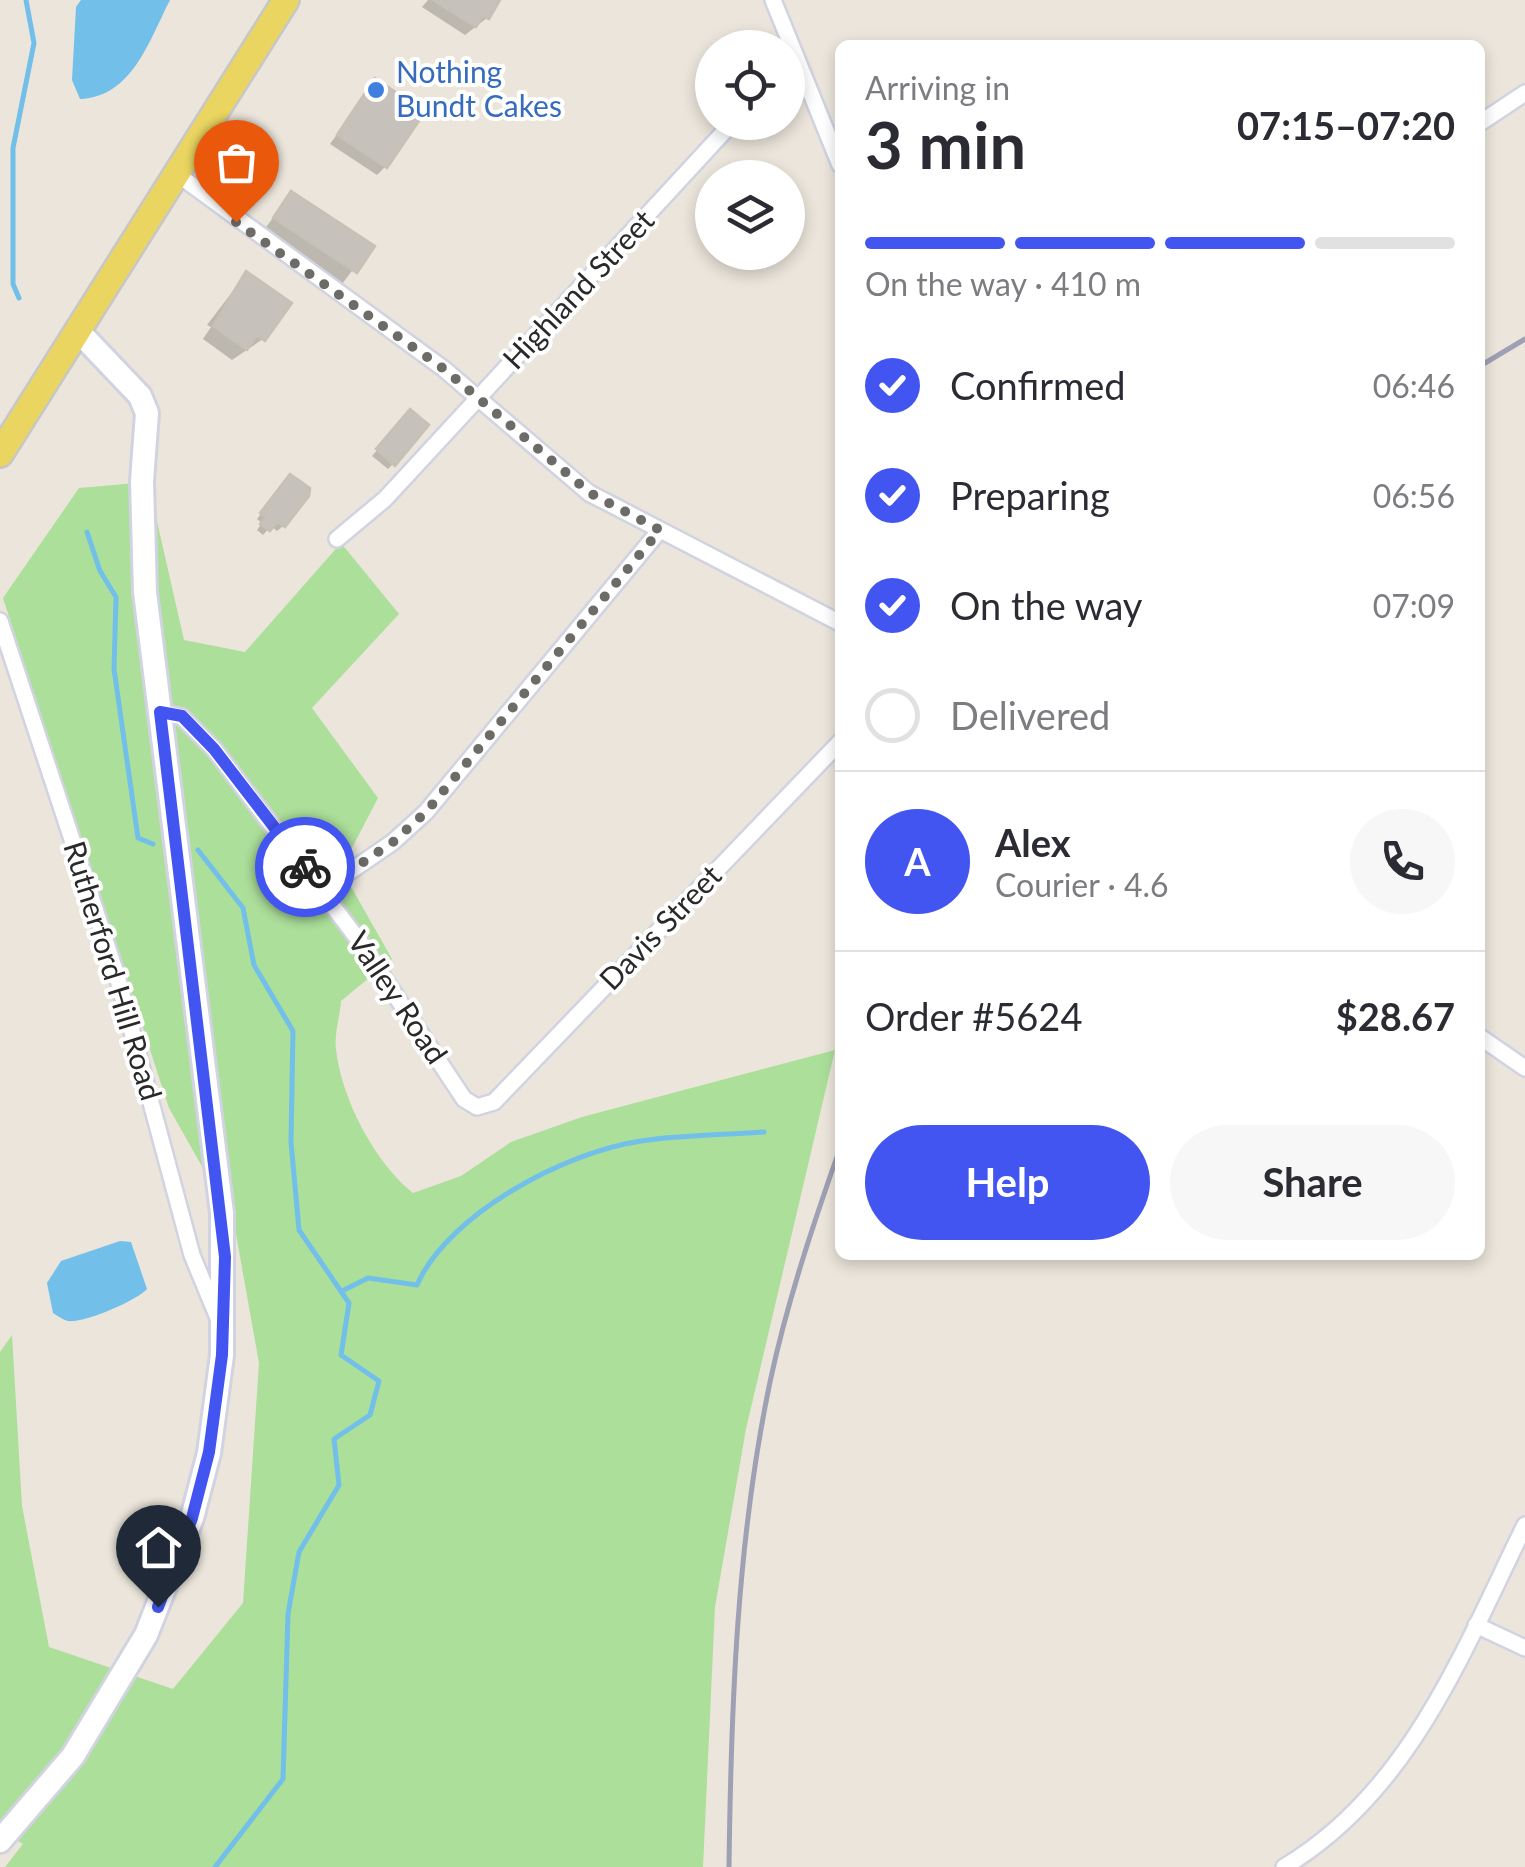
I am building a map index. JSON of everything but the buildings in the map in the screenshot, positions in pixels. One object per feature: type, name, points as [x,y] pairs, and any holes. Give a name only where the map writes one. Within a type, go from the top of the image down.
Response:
[{"type":"main road","points":[[0,454],[80,333],[286,0]]},
{"type":"street","points":[[773,0],[782,30]]},
{"type":"street","points":[[805,89],[835,154]]},
{"type":"street","points":[[1485,119],[1525,93]]},
{"type":"street","name":"Highland Street","points":[[337,539],[385,500],[716,140]]},
{"type":"street","points":[[178,174],[480,398],[590,493],[835,620]]},
{"type":"street","points":[[0,1840],[72,1756],[112,1698],[171,1579],[209,1452],[222,1355],[222,1213],[142,549],[147,414],[140,396],[80,333]]},
{"type":"street","points":[[322,890],[393,842],[426,812],[660,530]]},
{"type":"street","name":"Rutherford Hill Road","points":[[0,620],[118,976],[192,1256],[220,1323]]},
{"type":"street","name":"Valley Road","points":[[160,712],[182,716],[214,749],[322,890],[464,1100],[478,1107]]},
{"type":"street","name":"Davis Street","points":[[478,1107],[494,1102],[835,747]]},
{"type":"street","points":[[1485,1040],[1525,1068]]},
{"type":"street","points":[[1284,1867],[1339,1829],[1376,1792],[1432,1710],[1525,1525]]},
{"type":"street","points":[[1476,1625],[1525,1648]]},
{"type":"green space","points":[[148,482],[184,640],[245,652],[341,543],[399,614],[312,708],[378,798],[341,869],[392,959],[341,1001],[336,1043],[339,1068],[373,1147],[413,1193],[461,1176],[511,1142],[582,1117],[835,1050],[746,1429],[715,1607],[703,1867],[5,1867],[23,1844],[0,1830],[0,1352],[12,1335],[22,1506],[49,1647],[173,1689],[243,1603],[259,1363],[234,1223],[169,1108],[3,598],[79,488]]},
{"type":"water","points":[[81,0],[170,0],[146,49],[126,78],[98,96],[80,99],[72,80],[76,7]]},
{"type":"water","points":[[120,1241],[131,1242],[147,1289],[122,1305],[86,1319],[68,1321],[53,1313],[47,1283],[61,1261]]},
{"type":"waterway","points":[[19,298],[13,284],[13,148],[34,43],[26,0]]},
{"type":"waterway","points":[[87,532],[100,571],[116,597],[114,669],[138,838],[153,844]]},
{"type":"waterway","points":[[198,850],[243,908],[254,965],[293,1031],[291,1142],[299,1230],[349,1303],[341,1355],[379,1381],[370,1415],[334,1439],[339,1485],[299,1552],[288,1614],[283,1779],[215,1867]]},
{"type":"waterway","points":[[342,1291],[368,1278],[417,1285],[432,1259],[481,1211],[512,1190],[578,1158],[641,1141],[764,1132]]},
{"type":"railway","points":[[1485,363],[1525,339]]},
{"type":"railway","points":[[729,1867],[738,1623],[759,1442],[784,1323],[835,1162]]},
{"type":"way so far","points":[[236,222],[444,369],[590,493],[660,530],[426,812],[393,842],[322,890],[305,867]]},
{"type":"place","name":"Nothing Bundt Cakes","points":[[376,90]]},
{"type":"route","points":[[158,1607],[192,1518],[209,1452],[222,1355],[225,1257],[160,712],[182,716],[214,749],[305,867]]}]
